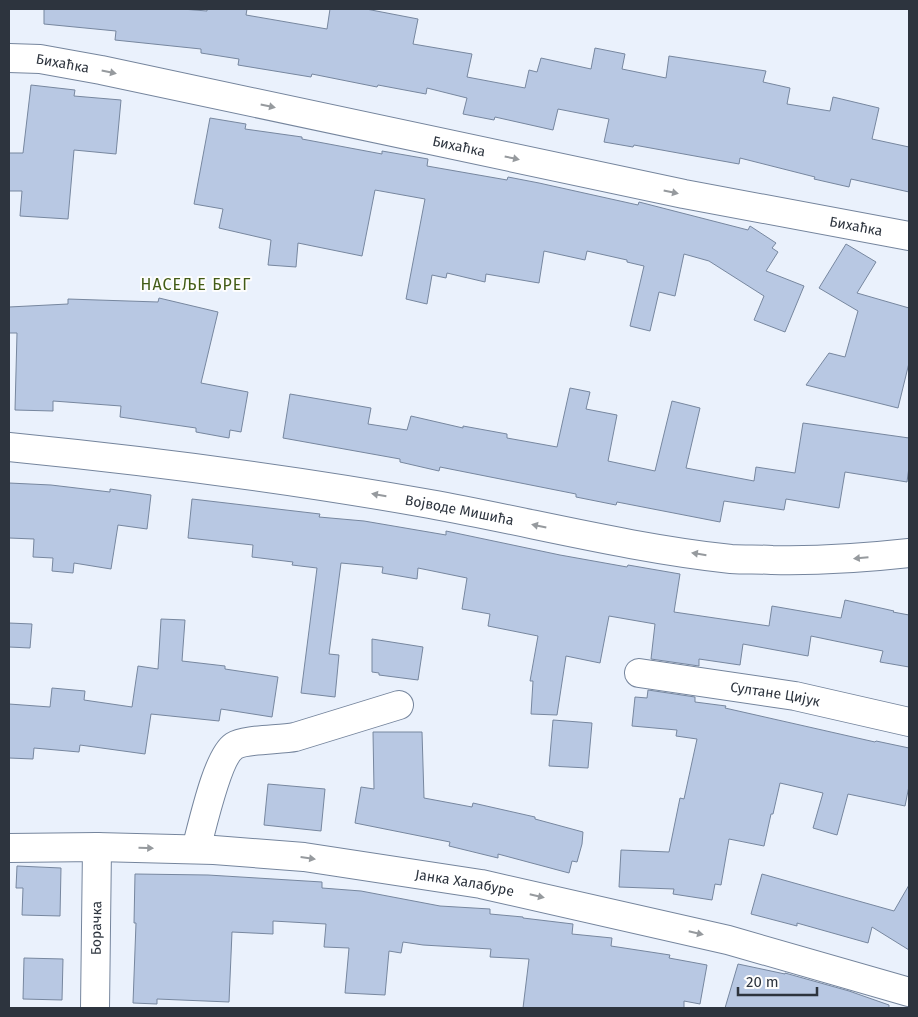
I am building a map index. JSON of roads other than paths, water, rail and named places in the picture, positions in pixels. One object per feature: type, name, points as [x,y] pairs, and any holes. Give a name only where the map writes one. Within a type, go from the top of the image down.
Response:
[{"type":"street","name":"Бихаћка","points":[[9,58],[40,59],[101,70],[684,194],[909,236]]},
{"type":"street","name":"Војводе Мишића","points":[[9,447],[305,483],[432,504],[596,538],[732,559],[808,560],[909,554]]},
{"type":"street","name":"Султане Цијук","points":[[639,673],[795,696],[909,722]]},
{"type":"street","points":[[196,850],[217,775],[222,762],[233,746],[244,742],[295,737],[398,705]]},
{"type":"street","name":"Јанка Халабуре","points":[[9,848],[97,847],[196,850],[304,857],[481,884],[728,940],[909,992]]},
{"type":"street","name":"Борачка","points":[[96,1008],[97,847]]},
{"type":"district","name":"НАСЕЉЕ БРЕГ","points":[[196,284]]}]
